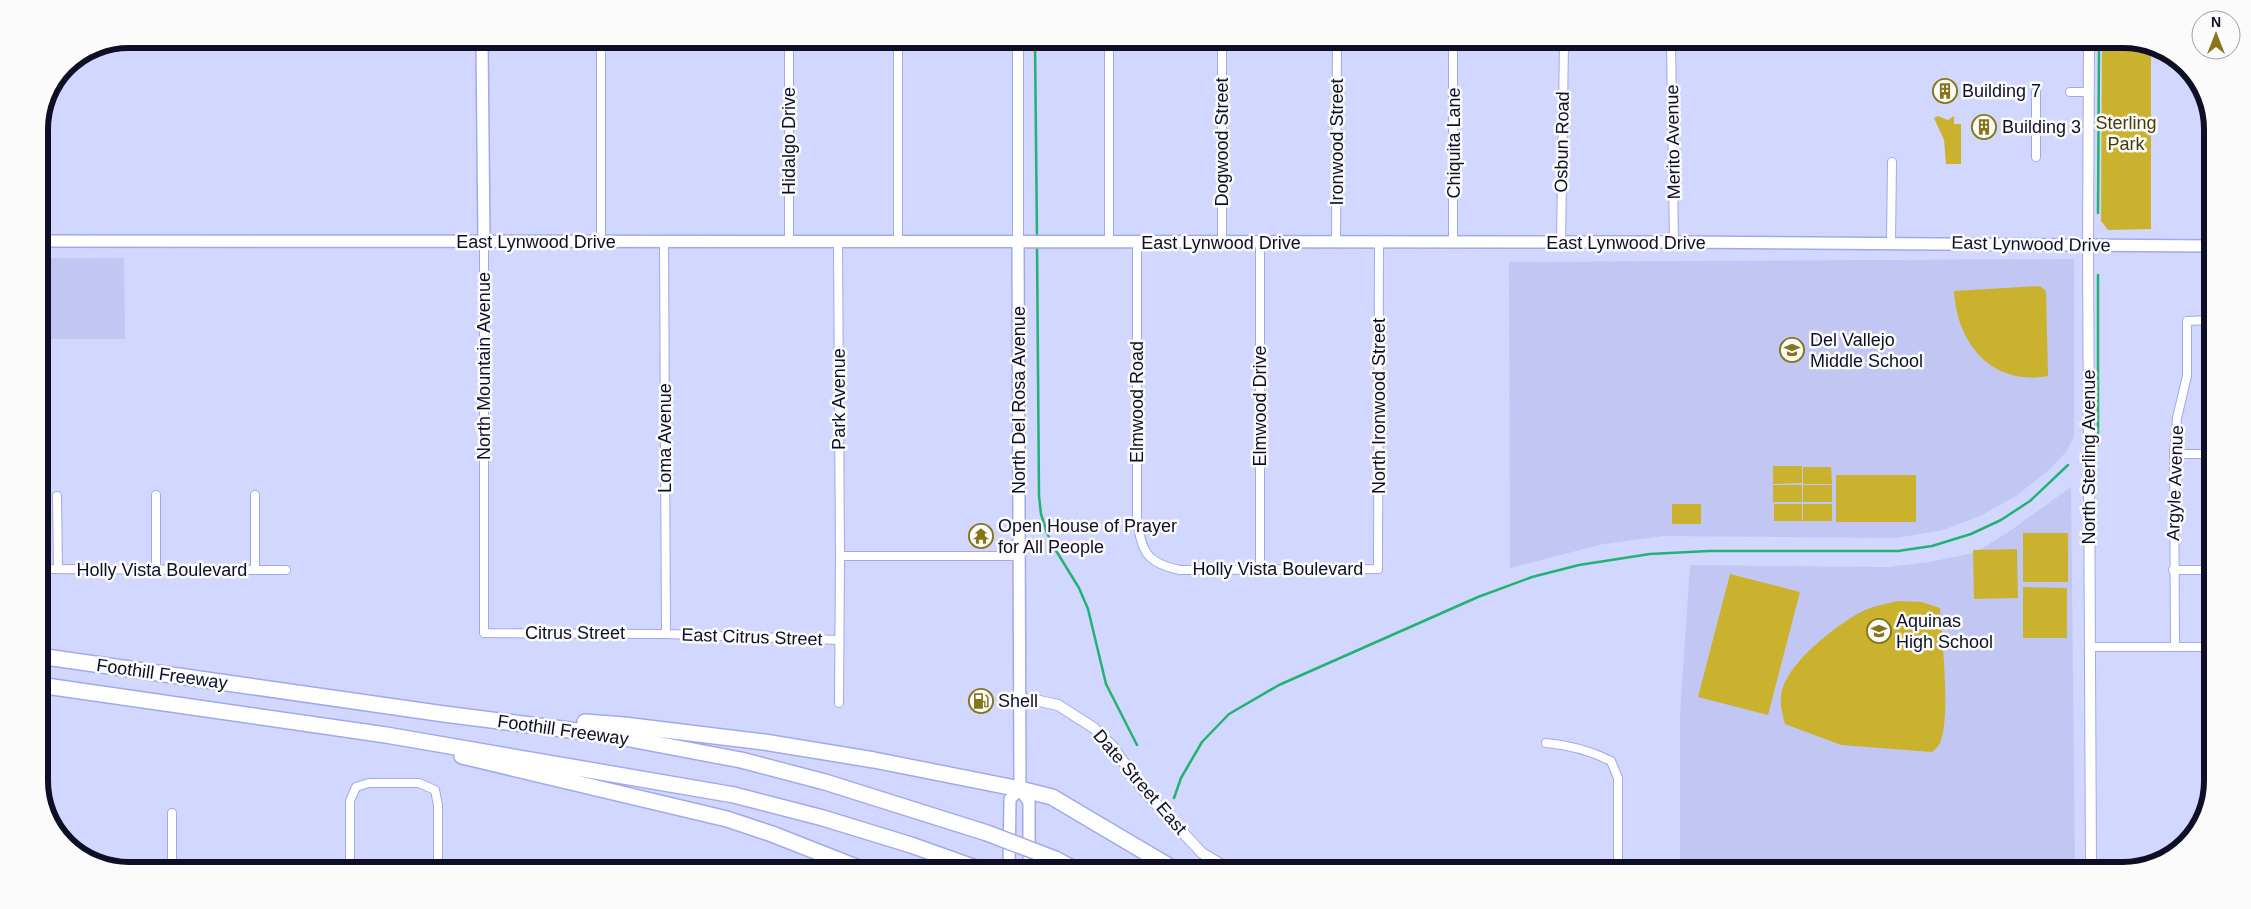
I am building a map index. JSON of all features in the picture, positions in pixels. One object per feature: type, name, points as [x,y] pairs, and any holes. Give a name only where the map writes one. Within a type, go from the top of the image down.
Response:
[{"type":"highway","name":"Foothill Freeway","points":[[48,657],[444,714],[610,735],[740,760],[880,797],[987,833],[1060,862]]},
{"type":"highway","name":"Foothill Freeway","points":[[48,686],[386,735],[734,795],[893,839],[956,862]]},
{"type":"highway","points":[[444,714],[624,725],[764,742],[874,760],[1020,789],[1052,797],[1089,817],[1162,862]]},
{"type":"highway","points":[[386,735],[493,765],[727,819],[772,834],[843,862]]},
{"type":"main road","name":"North Mountain Avenue","points":[[482,48],[484,242]]},
{"type":"main road","name":"East Lynwood Drive","points":[[48,241],[1379,244],[1674,242],[2203,246]]},
{"type":"main road","name":"North Del Rosa Avenue","points":[[1018,243],[1018,699],[1020,789],[1029,802],[1029,862]]},
{"type":"main road","name":"North Del Rosa Avenue","points":[[1009,862],[1010,799],[1020,789]]},
{"type":"street","points":[[601,48],[601,242]]},
{"type":"street","name":"Hidalgo Drive","points":[[789,48],[790,242]]},
{"type":"street","points":[[898,48],[898,243]]},
{"type":"street","name":"North Del Rosa Avenue","points":[[1018,48],[1018,243]]},
{"type":"street","points":[[1109,48],[1109,243]]},
{"type":"street","name":"Dogwood Street","points":[[1222,48],[1222,243]]},
{"type":"street","name":"Ironwood Street","points":[[1336,243],[1337,48]]},
{"type":"street","name":"Chiquita Lane","points":[[1453,48],[1454,243]]},
{"type":"street","name":"Osbun Road","points":[[1561,243],[1564,48]]},
{"type":"street","name":"Merito Avenue","points":[[1672,48],[1674,242]]},
{"type":"street","name":"North Sterling Avenue","points":[[2089,48],[2088,245],[2092,862]]},
{"type":"street","points":[[2036,92],[2036,157]]},
{"type":"street","points":[[2070,92],[2089,92]]},
{"type":"street","points":[[1891,243],[1892,162]]},
{"type":"street","name":"North Mountain Avenue","points":[[484,242],[484,633]]},
{"type":"street","name":"Loma Avenue","points":[[664,242],[666,634]]},
{"type":"street","name":"Park Avenue","points":[[838,242],[840,556],[838,703]]},
{"type":"street","name":"Elmwood Road","points":[[1137,243],[1137,519],[1143,549],[1150,558]]},
{"type":"street","name":"Elmwood Drive","points":[[1260,243],[1260,569]]},
{"type":"street","name":"North Ironwood Street","points":[[1378,569],[1379,244]]},
{"type":"street","name":"Argyle Avenue","points":[[2174,646],[2174,454],[2177,418],[2187,376],[2187,320],[2203,320]]},
{"type":"street","points":[[2174,454],[2203,454]]},
{"type":"street","points":[[156,495],[156,569]]},
{"type":"street","points":[[255,495],[255,570]]},
{"type":"street","points":[[58,496],[58,569]]},
{"type":"street","points":[[840,556],[1019,556]]},
{"type":"street","name":"Holly Vista Boulevard","points":[[1150,558],[1163,566],[1180,570],[1378,569]]},
{"type":"street","name":"Holly Vista Boulevard","points":[[48,570],[286,570]]},
{"type":"street","points":[[2173,570],[2203,570]]},
{"type":"street","name":"Citrus Street","points":[[484,633],[666,634]]},
{"type":"street","name":"East Citrus Street","points":[[666,634],[839,640]]},
{"type":"street","points":[[2090,647],[2203,647]]},
{"type":"street","name":"Date Street East","points":[[1018,699],[1036,700],[1058,705],[1094,728],[1113,747],[1143,790],[1202,854],[1216,862]]},
{"type":"street","points":[[1546,743],[1565,744],[1587,750],[1611,761],[1618,778],[1618,862]]},
{"type":"street","points":[[350,862],[350,801],[356,787],[369,783],[419,783],[435,790],[438,805],[438,862]]},
{"type":"street","points":[[172,813],[172,862]]},
{"type":"shaded area","points":[[48,258],[124,258],[125,339],[48,339]]},
{"type":"shaded area","name":"Del Vallejo Middle School","points":[[2074,259],[2074,437],[2066,452],[2049,470],[2016,496],[1982,515],[1943,530],[1897,538],[1664,536],[1603,544],[1510,568],[1509,262]]},
{"type":"shaded area","name":"Aquinas High School","points":[[2071,487],[2075,862],[1680,862],[1680,714],[1690,565],[1888,567],[1929,562],[1974,553],[2007,533]]},
{"type":"green space","name":"Sterling Park","points":[[2102,48],[2133,48],[2151,53],[2151,229],[2108,230],[2101,221]]},
{"type":"green space","points":[[1938,116],[1948,120],[1954,116],[1954,124],[1961,124],[1961,164],[1946,164],[1944,140],[1934,118]]},
{"type":"green space","points":[[2040,286],[2046,291],[2048,376],[2028,377],[2010,374],[1994,367],[1981,357],[1970,344],[1962,328],[1954,291]]},
{"type":"green space","points":[[1773,466],[1802,466],[1802,483],[1773,484]]},
{"type":"green space","points":[[1803,467],[1831,467],[1832,484],[1803,484]]},
{"type":"green space","points":[[1836,475],[1916,475],[1916,522],[1836,522]]},
{"type":"green space","points":[[1773,485],[1802,485],[1802,502],[1773,502]]},
{"type":"green space","points":[[1803,485],[1832,485],[1832,502],[1803,502]]},
{"type":"green space","points":[[1672,504],[1701,504],[1701,524],[1672,524]]},
{"type":"green space","points":[[1774,504],[1802,504],[1802,521],[1774,521]]},
{"type":"green space","points":[[1803,504],[1832,504],[1832,521],[1803,521]]},
{"type":"green space","points":[[2023,533],[2068,533],[2068,582],[2023,582]]},
{"type":"green space","points":[[2017,549],[2018,598],[1974,599],[1973,550]]},
{"type":"green space","points":[[1730,574],[1800,592],[1768,715],[1698,697]]},
{"type":"green space","points":[[2023,587],[2067,588],[2067,638],[2023,638]]},
{"type":"green space","points":[[1898,601],[1922,602],[1940,608],[1944,658],[1945,715],[1940,743],[1937,747],[1932,752],[1841,745],[1785,724],[1781,703],[1782,690],[1794,668],[1804,656],[1827,635],[1850,618],[1874,607]]},
{"type":"waterway","points":[[1035,48],[1037,239]]},
{"type":"waterway","points":[[2098,213],[2099,48]]},
{"type":"waterway","points":[[1037,245],[1039,496],[1041,514],[1047,533],[1079,588],[1088,609],[1106,684],[1137,745]]},
{"type":"waterway","points":[[2098,275],[2098,445]]},
{"type":"waterway","points":[[1174,798],[1181,778],[1202,742],[1229,714],[1279,685],[1478,597],[1532,577],[1579,565],[1650,554],[1709,551],[1898,551],[1932,546],[1971,534],[2001,520],[2030,501],[2068,465]]},
{"type":"place","name":"Building 7","points":[[1945,91]]},
{"type":"place","name":"Building 3","points":[[1984,127]]},
{"type":"place","name":"Del Vallejo Middle School","points":[[1792,350]]},
{"type":"place","name":"Open House of Prayer for All People","points":[[981,536]]},
{"type":"place","name":"Aquinas High School","points":[[1879,631]]},
{"type":"place","name":"Shell","points":[[981,701]]}]
